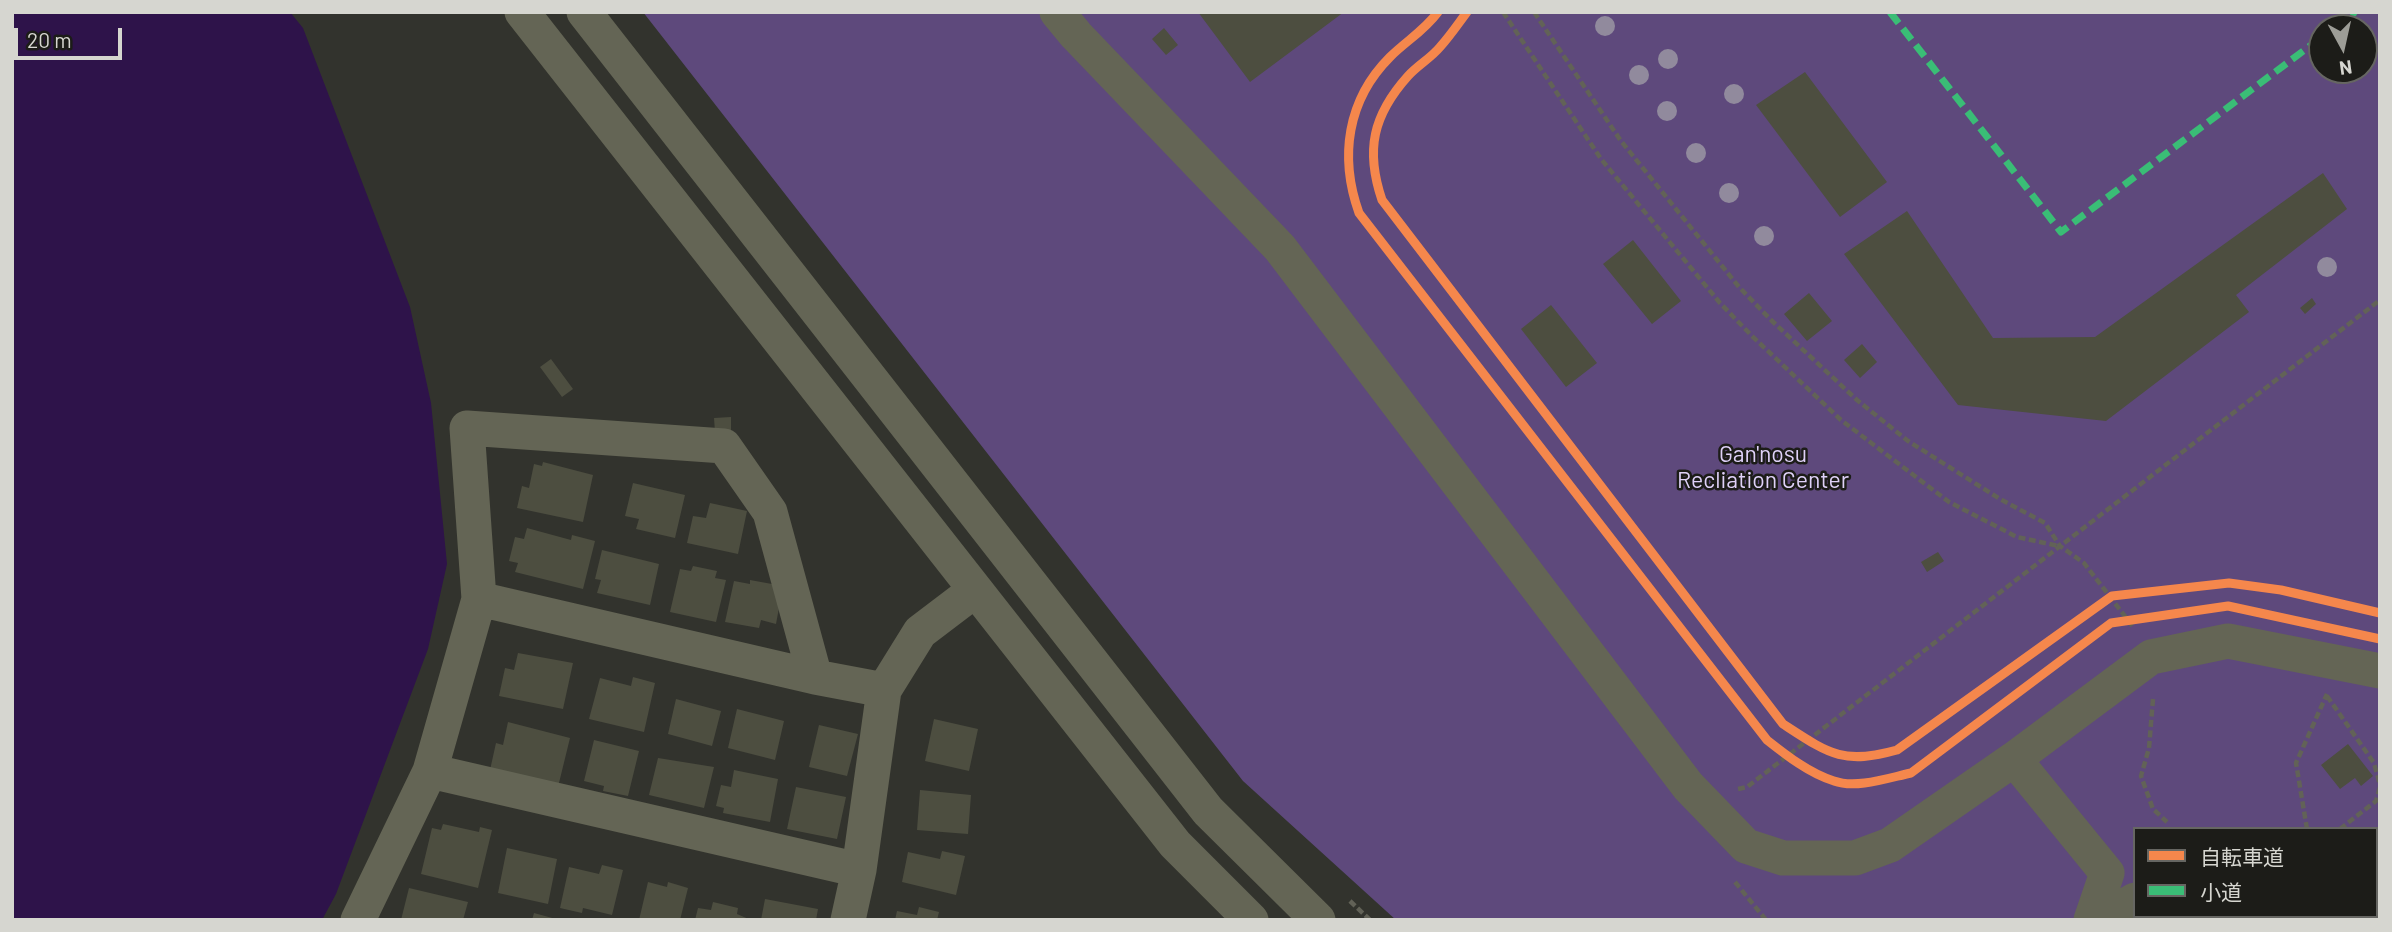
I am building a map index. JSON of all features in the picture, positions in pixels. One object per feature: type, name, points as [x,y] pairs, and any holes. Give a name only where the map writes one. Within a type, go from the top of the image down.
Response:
[{"type":"street","points":[[522,12],[1175,844],[1251,920]]},
{"type":"street","points":[[584,12],[1208,811],[1318,920]]},
{"type":"street","points":[[1059,13],[1076,35],[1280,248],[1704,804],[1746,846],[1783,858],[1855,858],[1890,845],[2014,759],[2151,657],[2228,641],[2380,671]]},
{"type":"street","points":[[358,920],[430,771],[479,599],[467,428],[724,446],[770,512],[815,677]]},
{"type":"street","points":[[848,920],[859,870],[884,690],[920,632],[974,591]]},
{"type":"street","points":[[479,599],[815,677],[884,690]]},
{"type":"street","points":[[2014,759],[2108,873],[2091,920]]},
{"type":"street","points":[[430,771],[859,870]]},
{"type":"street","points":[[2122,920],[2128,904],[2133,901]]},
{"type":"path","points":[[1503,12],[1601,159],[1720,303],[1752,336],[1841,420],[1949,502],[2017,537],[2060,547]]},
{"type":"path","points":[[1534,12],[1621,141],[1739,287],[1771,320],[1857,400],[1908,441],[1976,485],[2045,523],[2060,547]]},
{"type":"path","points":[[1704,804],[1720,792],[1747,787],[1786,755],[1803,737],[2060,547],[2380,300]]},
{"type":"path","points":[[2098,606],[2119,595]]},
{"type":"path","points":[[2111,623],[2141,617]]},
{"type":"path","points":[[2307,827],[2296,763],[2340,663]]},
{"type":"path","points":[[2326,696],[2374,763],[2380,786],[2376,801],[2343,827]]},
{"type":"path","points":[[1803,737],[1818,746]]},
{"type":"path","points":[[1776,747],[1796,760]]},
{"type":"path","points":[[1733,879],[1766,920]]},
{"type":"green space","name":"Gan'nosu Recliation Center","points":[[643,12],[2380,12],[2380,920],[1396,920],[1243,781]]},
{"type":"shaded area","points":[[12,12],[290,12],[303,28],[410,307],[431,403],[447,564],[428,649],[336,894],[322,920],[12,920]]},
{"type":"building","points":[[1198,12],[1344,12],[1250,82]]},
{"type":"building","points":[[1164,28],[1178,45],[1166,55],[1152,39]]},
{"type":"building","points":[[1805,72],[1887,182],[1840,217],[1756,105]]},
{"type":"building","points":[[2323,173],[2347,209],[2236,295],[2249,312],[2106,421],[1958,405],[1844,254],[1907,211],[1993,338],[2095,337]]},
{"type":"building","points":[[1633,240],[1681,301],[1652,324],[1603,264]]},
{"type":"building","points":[[1809,293],[1832,321],[1807,341],[1784,314]]},
{"type":"building","points":[[2312,298],[2316,304],[2305,314],[2300,308]]},
{"type":"building","points":[[1551,305],[1597,363],[1566,387],[1521,329]]},
{"type":"building","points":[[1862,344],[1877,362],[1860,378],[1844,360]]},
{"type":"building","points":[[551,359],[573,389],[562,397],[540,367]]},
{"type":"building","points":[[731,417],[731,432],[715,432],[714,418]]},
{"type":"building","points":[[543,462],[593,475],[583,522],[517,508],[522,486],[529,488],[534,464],[542,466]]},
{"type":"building","points":[[633,483],[685,495],[675,538],[636,529],[639,519],[625,516]]},
{"type":"building","points":[[710,503],[747,511],[738,554],[687,543],[693,516],[706,518]]},
{"type":"building","points":[[527,528],[571,540],[572,535],[595,541],[583,589],[515,572],[518,563],[509,561],[515,537],[524,539]]},
{"type":"building","points":[[602,550],[659,564],[650,605],[597,593],[601,580],[595,579]]},
{"type":"building","points":[[1938,552],[1944,561],[1927,572],[1921,562]]},
{"type":"building","points":[[693,566],[717,571],[715,578],[726,580],[716,622],[670,612],[680,569],[691,571]]},
{"type":"building","points":[[750,580],[783,586],[776,624],[761,620],[759,628],[725,622],[734,581],[750,584]]},
{"type":"building","points":[[518,653],[573,663],[563,709],[499,696],[505,668],[514,670]]},
{"type":"building","points":[[633,677],[655,683],[644,732],[589,719],[600,678],[631,686]]},
{"type":"building","points":[[676,699],[721,711],[712,746],[668,734]]},
{"type":"building","points":[[737,709],[784,721],[775,760],[728,748]]},
{"type":"building","points":[[934,719],[978,729],[969,771],[925,761]]},
{"type":"building","points":[[508,722],[570,738],[558,787],[490,770],[496,743],[503,745]]},
{"type":"building","points":[[819,725],[858,734],[847,776],[809,767]]},
{"type":"building","points":[[594,740],[639,751],[628,796],[603,791],[604,786],[584,781]]},
{"type":"building","points":[[2348,744],[2373,776],[2361,786],[2355,778],[2340,789],[2321,765]]},
{"type":"building","points":[[658,758],[714,767],[704,808],[649,795]]},
{"type":"building","points":[[734,770],[778,779],[770,822],[723,813],[724,808],[716,806],[721,785],[731,787]]},
{"type":"building","points":[[796,787],[846,797],[837,839],[787,829]]},
{"type":"building","points":[[920,790],[971,795],[968,834],[917,830]]},
{"type":"building","points":[[443,824],[479,832],[480,827],[492,830],[478,888],[421,874],[432,828],[441,830]]},
{"type":"building","points":[[2380,827],[2380,856],[2378,854]]},
{"type":"building","points":[[507,848],[557,859],[548,904],[498,893]]},
{"type":"building","points":[[942,851],[965,856],[956,895],[902,882],[908,852],[940,859]]},
{"type":"building","points":[[602,865],[623,870],[612,915],[583,908],[582,913],[560,908],[569,867],[599,874]]},
{"type":"building","points":[[648,882],[667,887],[668,882],[688,888],[680,920],[639,920]]},
{"type":"building","points":[[409,888],[468,902],[463,920],[401,920]]},
{"type":"building","points":[[765,899],[818,909],[816,920],[761,920]]},
{"type":"building","points":[[713,902],[738,908],[737,914],[751,920],[695,920],[698,908],[711,910]]},
{"type":"building","points":[[919,907],[939,912],[937,920],[895,920],[897,911],[917,915]]},
{"type":"building","points":[[534,913],[556,919],[556,920],[532,920]]},
{"type":"marked path","points":[[1890,12],[2061,232],[2308,47]]},
{"type":"cycle path","points":[[1438,12],[1390,57],[1364,92],[1356,110],[1351,130],[1349,171],[1359,213],[1767,740],[1799,764],[1825,778],[1852,784],[1911,773],[2111,623],[2228,606],[2380,639]]},
{"type":"cycle path","points":[[1467,12],[1436,51],[1396,90],[1380,119],[1375,134],[1374,165],[1382,200],[1783,724],[1837,754],[1863,756],[1897,750],[2112,596],[2229,583],[2281,590],[2380,613]]}]
